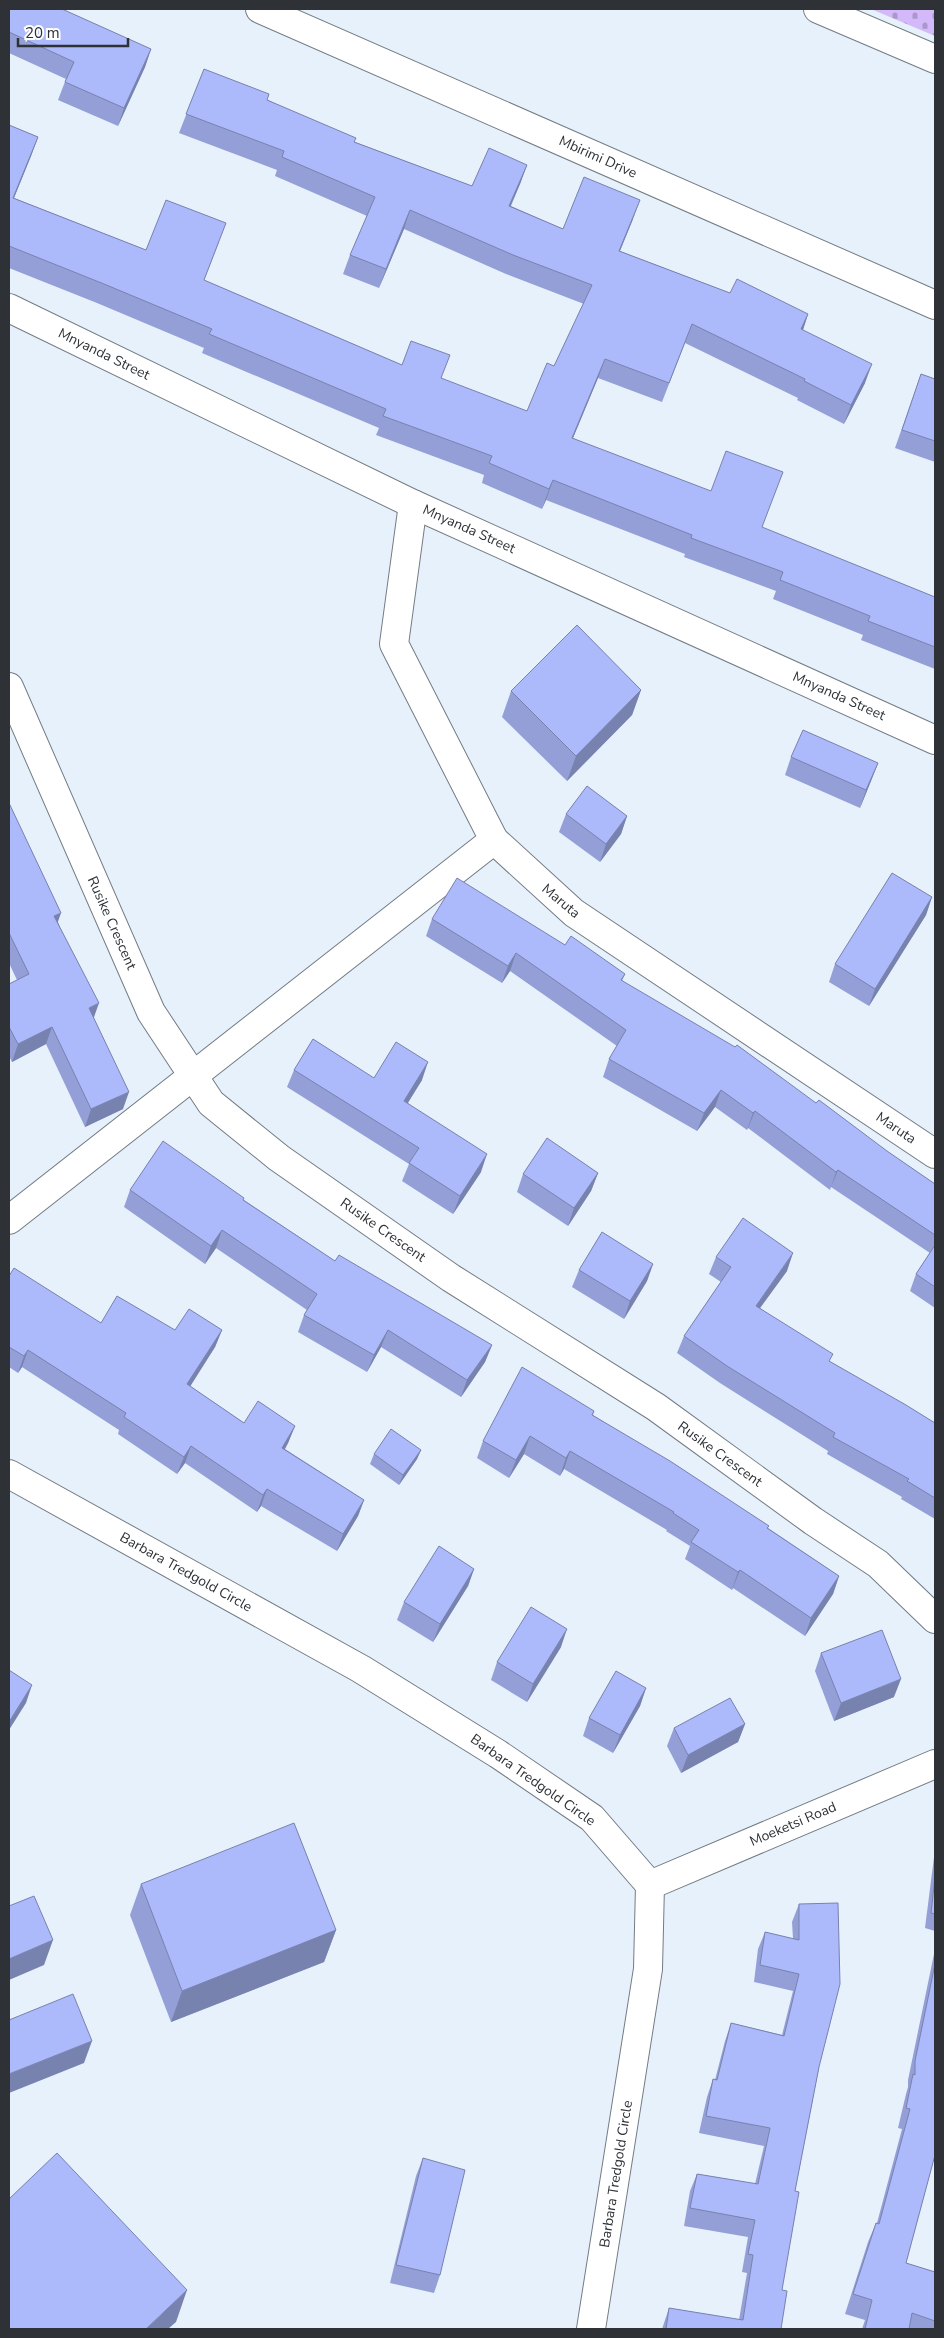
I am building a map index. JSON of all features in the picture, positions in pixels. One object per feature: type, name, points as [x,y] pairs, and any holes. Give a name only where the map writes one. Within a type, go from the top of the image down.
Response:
[{"type":"street","name":"Mbirimi Drive","points":[[260,9],[935,305]]},
{"type":"street","points":[[818,9],[935,59]]},
{"type":"street","name":"Mnyanda Street","points":[[9,308],[413,504],[935,740]]},
{"type":"street","name":"Maruta","points":[[413,504],[394,644],[494,840],[574,913],[935,1154]]},
{"type":"street","name":"Rusike Crescent","points":[[9,687],[150,1012],[211,1103],[279,1158],[451,1278],[656,1407],[813,1520],[878,1564],[935,1619]]},
{"type":"street","points":[[9,1220],[494,840]]},
{"type":"street","name":"Barbara Tredgold Circle","points":[[9,1474],[361,1670],[498,1754],[592,1818],[650,1885],[648,1969],[591,2329]]},
{"type":"street","name":"Moeketsi Road","points":[[650,1885],[935,1764]]},
{"type":"green space","points":[[871,9],[935,9],[935,36]]},
{"type":"building","points":[[9,9],[62,9],[151,49],[124,108],[65,82],[74,62],[9,32]]},
{"type":"building","points":[[204,69],[269,94],[267,100],[356,138],[354,142],[472,186],[489,148],[527,165],[509,206],[563,229],[584,177],[640,200],[619,251],[730,293],[737,279],[808,314],[801,329],[872,364],[851,405],[804,381],[805,379],[692,324],[669,383],[605,359],[572,438],[711,491],[726,451],[783,472],[762,527],[935,597],[935,647],[868,621],[870,616],[780,580],[783,572],[691,538],[692,535],[553,480],[549,489],[489,463],[492,456],[383,416],[386,409],[209,334],[212,329],[9,246],[9,125],[38,137],[13,198],[146,250],[166,200],[226,223],[204,280],[402,365],[411,341],[450,355],[441,378],[527,411],[547,363],[554,366],[592,285],[513,255],[410,210],[386,269],[350,255],[375,197],[282,157],[284,151],[186,114]]},
{"type":"building","points":[[921,374],[935,379],[935,441],[902,430]]},
{"type":"building","points":[[577,625],[641,690],[576,756],[511,691]]},
{"type":"building","points":[[803,730],[878,763],[866,790],[791,757]]},
{"type":"building","points":[[587,786],[627,816],[606,844],[566,814]]},
{"type":"building","points":[[9,803],[61,913],[54,916],[99,1003],[89,1008],[129,1092],[91,1109],[52,1027],[18,1044],[9,1027],[9,984],[29,974],[9,933]]},
{"type":"building","points":[[892,873],[932,897],[875,989],[835,964]]},
{"type":"building","points":[[457,878],[565,945],[571,936],[625,974],[621,980],[735,1047],[737,1045],[816,1103],[819,1100],[935,1184],[935,1235],[838,1170],[836,1172],[755,1111],[753,1113],[721,1090],[704,1113],[609,1059],[626,1030],[516,953],[508,966],[432,919]]},
{"type":"building","points":[[313,1039],[374,1078],[396,1042],[428,1062],[404,1101],[487,1154],[460,1196],[409,1163],[419,1148],[294,1070]]},
{"type":"building","points":[[547,1138],[598,1173],[574,1208],[523,1174]]},
{"type":"building","points":[[163,1141],[244,1198],[243,1200],[335,1261],[339,1255],[492,1345],[467,1380],[388,1330],[374,1355],[304,1315],[317,1294],[222,1230],[211,1246],[130,1190]]},
{"type":"building","points":[[743,1218],[793,1253],[756,1306],[833,1354],[829,1361],[935,1423],[935,1498],[907,1481],[909,1479],[833,1437],[835,1433],[727,1366],[684,1336],[731,1267],[716,1257]]},
{"type":"building","points":[[602,1232],[653,1264],[630,1301],[579,1270]]},
{"type":"building","points":[[935,1245],[935,1287],[916,1274]]},
{"type":"building","points":[[14,1268],[101,1323],[117,1296],[175,1330],[189,1309],[222,1330],[187,1384],[244,1423],[258,1401],[295,1426],[282,1448],[364,1500],[343,1534],[267,1489],[263,1495],[191,1446],[184,1457],[124,1417],[126,1413],[28,1350],[24,1356],[9,1347],[9,1276]]},
{"type":"building","points":[[522,1367],[594,1411],[592,1415],[670,1461],[769,1526],[767,1528],[839,1576],[811,1618],[740,1570],[738,1572],[691,1542],[699,1530],[674,1512],[570,1451],[566,1458],[530,1436],[516,1460],[483,1441]]},
{"type":"building","points":[[391,1429],[421,1450],[403,1475],[374,1454]]},
{"type":"building","points":[[439,1546],[474,1569],[440,1624],[404,1602]]},
{"type":"building","points":[[531,1607],[567,1629],[533,1684],[497,1662]]},
{"type":"building","points":[[882,1630],[901,1679],[841,1703],[821,1653]]},
{"type":"building","points":[[9,1670],[32,1685],[9,1722]]},
{"type":"building","points":[[616,1671],[646,1688],[620,1735],[589,1718]]},
{"type":"building","points":[[730,1698],[745,1724],[688,1755],[674,1728]]},
{"type":"building","points":[[294,1823],[336,1930],[182,1991],[141,1884]]},
{"type":"building","points":[[935,1877],[935,1914],[931,1913]]},
{"type":"building","points":[[34,1896],[53,1940],[9,1959],[9,1906]]},
{"type":"building","points":[[838,1903],[840,1984],[819,2067],[795,2191],[799,2192],[782,2290],[787,2291],[781,2329],[666,2329],[669,2308],[743,2320],[753,2255],[748,2254],[755,2220],[690,2208],[697,2174],[758,2184],[770,2128],[706,2116],[713,2079],[717,2080],[731,2023],[784,2036],[799,1974],[760,1965],[765,1932],[799,1940],[799,1904]]},
{"type":"building","points":[[935,1964],[935,2155],[906,2263],[935,2272],[935,2321],[912,2313],[909,2329],[865,2329],[872,2300],[853,2294],[876,2223],[879,2224],[910,2109],[906,2108],[913,2074],[915,2075],[915,2061]]},
{"type":"building","points":[[73,1994],[92,2041],[9,2074],[9,2020]]},
{"type":"building","points":[[57,2153],[187,2290],[146,2329],[9,2329],[9,2199]]},
{"type":"building","points":[[423,2158],[465,2170],[440,2275],[396,2265]]}]
